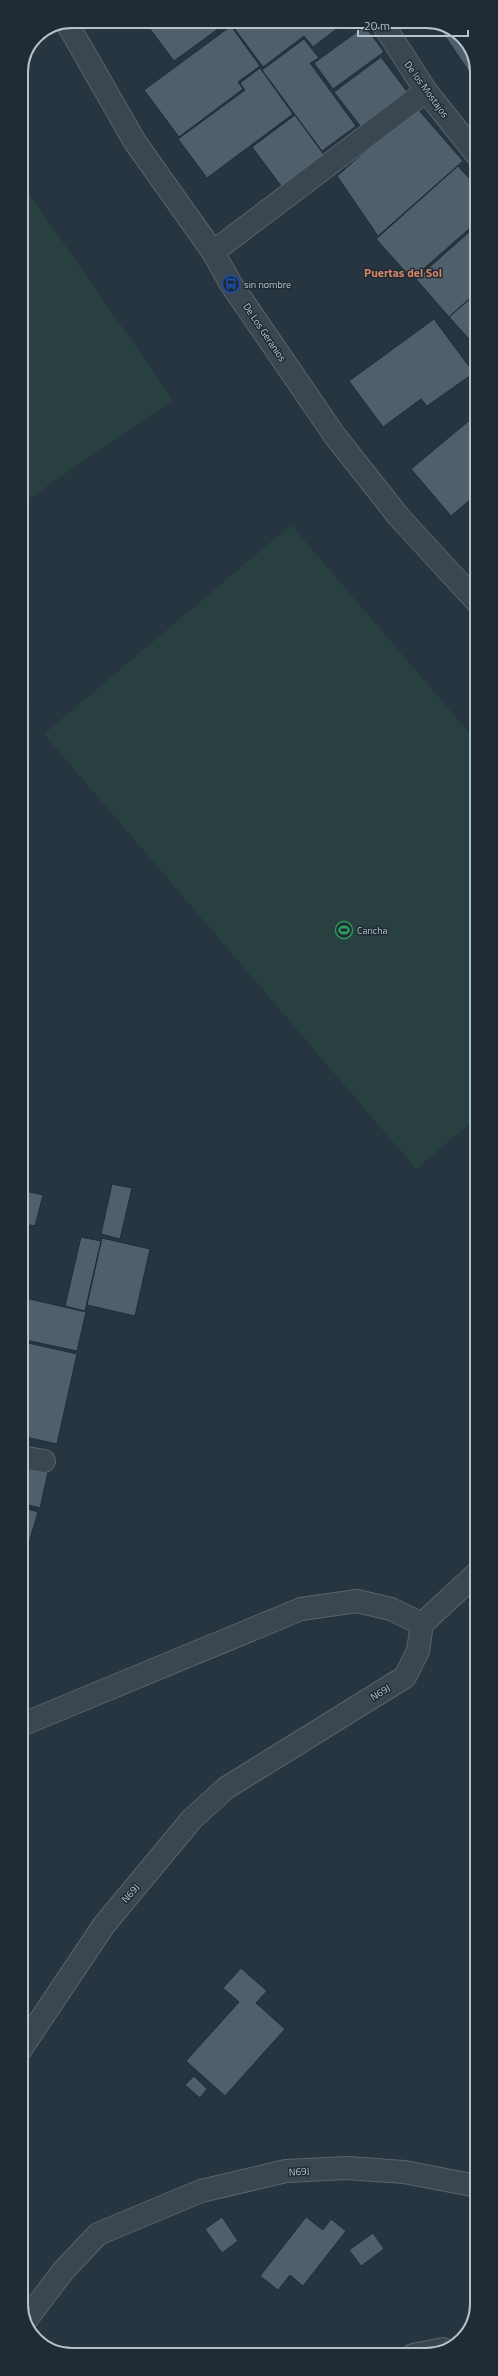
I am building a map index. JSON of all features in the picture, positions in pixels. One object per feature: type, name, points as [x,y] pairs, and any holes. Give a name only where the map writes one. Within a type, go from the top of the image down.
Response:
[{"type":"street","name":"De Los Geranios","points":[[70,28],[135,142],[213,252],[231,284],[335,436],[399,517],[470,594]]},
{"type":"street","name":"De los Mostajos","points":[[386,28],[426,91],[470,147]]},
{"type":"street","points":[[213,252],[426,91]]},
{"type":"street","points":[[28,1458],[44,1461]]},
{"type":"street","points":[[28,1722],[301,1609],[357,1601],[391,1609],[422,1624],[470,1579]]},
{"type":"street","name":"N69J","points":[[28,2039],[104,1925],[192,1819],[226,1788],[405,1677],[418,1651],[422,1624]]},
{"type":"street","name":"N69J","points":[[29,2316],[63,2271],[98,2234],[201,2191],[286,2171],[347,2168],[404,2172],[470,2185]]},
{"type":"green space","points":[[28,192],[173,400],[28,499]]},
{"type":"green space","name":"Cancha","points":[[291,525],[470,734],[470,1123],[416,1169],[44,734]]},
{"type":"building","points":[[149,28],[219,28],[174,61]]},
{"type":"building","points":[[228,28],[232,28],[260,66],[238,82],[243,89],[179,137],[144,90]]},
{"type":"building","points":[[234,28],[338,28],[313,47],[304,36],[263,67]]},
{"type":"building","points":[[362,28],[366,28],[384,52],[333,89],[314,63]]},
{"type":"building","points":[[441,31],[455,39],[461,45],[470,66],[470,73]]},
{"type":"building","points":[[304,39],[319,58],[310,63],[356,126],[322,151],[262,70]]},
{"type":"building","points":[[381,57],[408,93],[361,127],[334,92]]},
{"type":"building","points":[[260,68],[293,114],[207,178],[178,139],[245,90],[240,83]]},
{"type":"building","points":[[416,107],[463,161],[378,236],[337,176]]},
{"type":"building","points":[[295,115],[327,159],[284,190],[252,147]]},
{"type":"building","points":[[458,166],[470,179],[470,228],[412,279],[376,239]]},
{"type":"building","points":[[470,231],[470,298],[449,317],[416,279]]},
{"type":"building","points":[[470,299],[470,340],[449,317]]},
{"type":"building","points":[[434,319],[470,368],[470,376],[427,406],[421,399],[383,427],[349,381]]},
{"type":"building","points":[[470,420],[470,500],[451,516],[411,469]]},
{"type":"building","points":[[112,1184],[132,1188],[120,1239],[101,1234]]},
{"type":"building","points":[[28,1192],[43,1195],[35,1226],[28,1224]]},
{"type":"building","points":[[81,1237],[101,1241],[85,1311],[65,1306]]},
{"type":"building","points":[[102,1238],[150,1249],[135,1316],[87,1305]]},
{"type":"building","points":[[28,1299],[86,1312],[77,1351],[28,1340]]},
{"type":"building","points":[[28,1343],[77,1354],[57,1444],[28,1438]]},
{"type":"building","points":[[28,1468],[48,1472],[40,1508],[28,1505]]},
{"type":"building","points":[[28,1509],[38,1512],[28,1546]]},
{"type":"building","points":[[241,1968],[267,1991],[256,2003],[285,2029],[225,2096],[186,2061],[239,2002],[223,1988]]},
{"type":"building","points":[[194,2076],[207,2089],[200,2098],[185,2085]]},
{"type":"building","points":[[222,2217],[238,2241],[222,2253],[205,2229]]},
{"type":"building","points":[[306,2217],[323,2230],[331,2219],[346,2231],[303,2286],[290,2275],[278,2290],[260,2276]]},
{"type":"building","points":[[373,2233],[384,2249],[361,2266],[349,2250]]},
{"type":"place","name":"sin nombre","points":[[231,284]]},
{"type":"place","name":"Cancha","points":[[344,930]]},
{"type":"district","name":"Puertas del Sol","points":[[403,273]]}]
